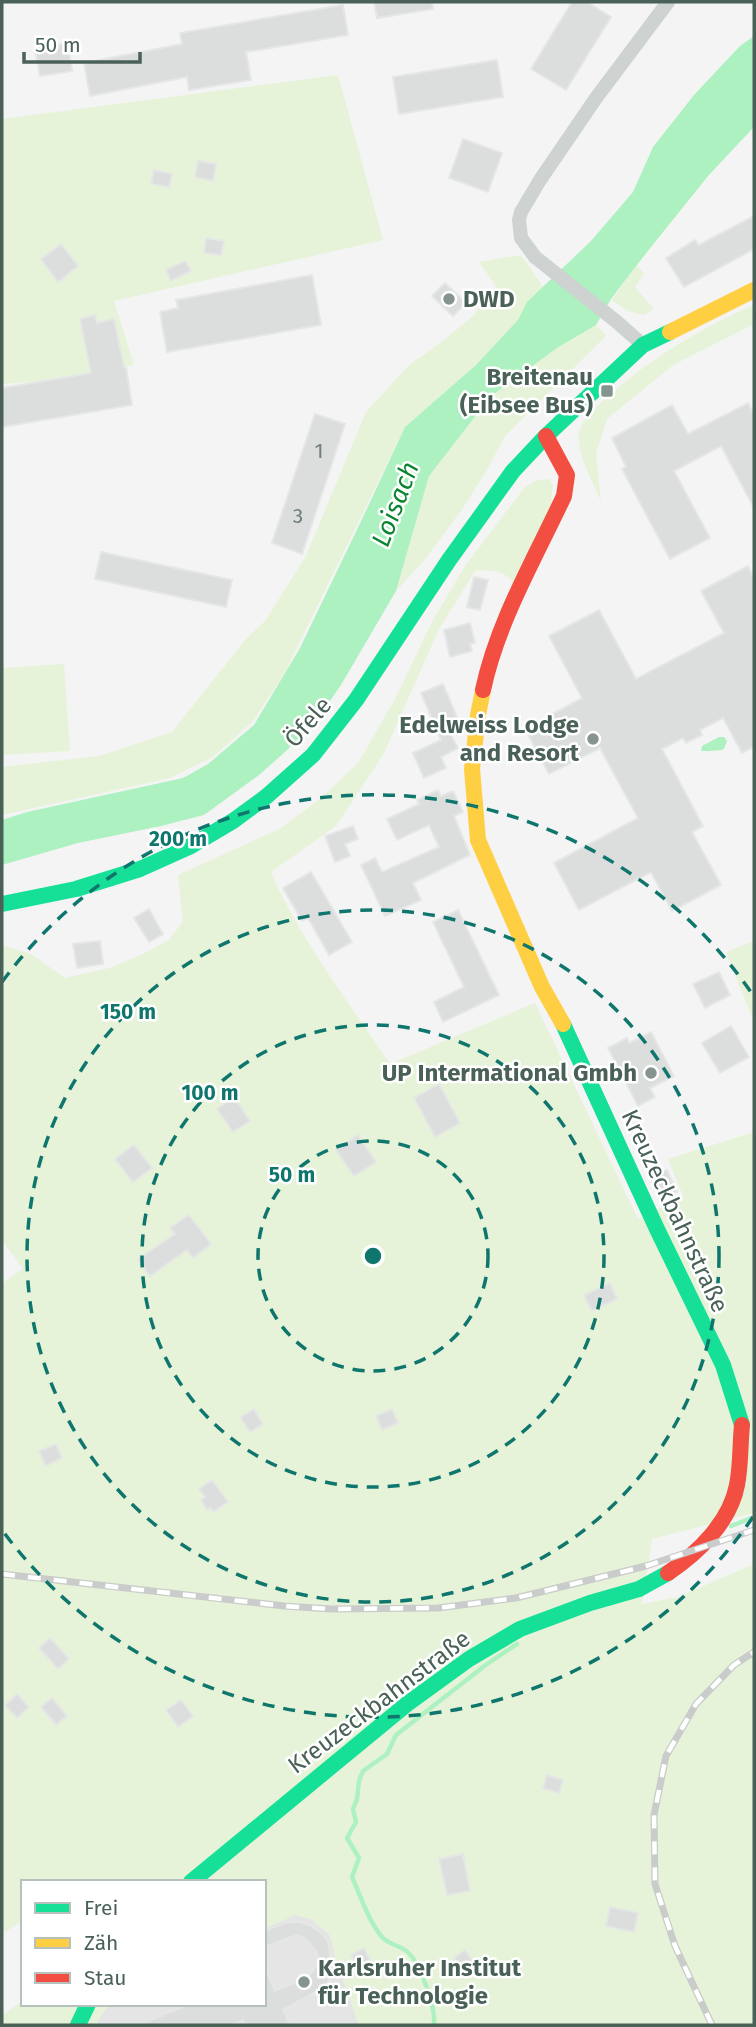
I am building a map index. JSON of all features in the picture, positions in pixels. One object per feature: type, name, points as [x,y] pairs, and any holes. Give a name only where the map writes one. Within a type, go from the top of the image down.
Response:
[{"type":"street","points":[[643,345],[535,257],[522,238],[519,220],[540,180],[596,98],[668,2]]},
{"type":"street","name":"Öfele","points":[[2,904],[76,889],[140,869],[189,848],[267,796],[313,754],[356,701],[449,560],[513,471],[546,436],[643,345],[754,290]]},
{"type":"street","name":"Kreuzeckbahnstraße","points":[[193,1880],[385,1721],[469,1659],[520,1629],[664,1577],[700,1547],[725,1518],[737,1486],[742,1422],[723,1365],[556,1009],[542,987],[478,840],[472,769],[478,715],[488,667],[504,624],[564,496],[567,475],[546,436]]},
{"type":"street","points":[[78,2025],[87,2006]]},
{"type":"shaded area","points":[[338,75],[383,240],[114,301],[134,365],[2,384],[2,119]]},
{"type":"shaded area","points":[[521,255],[544,288],[527,303],[518,320],[476,365],[405,427],[284,674],[253,721],[213,757],[170,778],[2,815],[2,767],[99,756],[172,732],[246,639],[265,621],[306,556],[366,412],[409,365],[473,316],[496,286],[479,262]]},
{"type":"shaded area","points":[[637,265],[644,274],[635,287],[654,309],[644,315],[628,311],[612,300]]},
{"type":"shaded area","points":[[754,305],[754,324],[673,365],[607,419],[596,453],[601,501],[579,445],[580,429],[586,419],[628,379],[662,355],[716,323]]},
{"type":"shaded area","points":[[596,325],[606,336],[505,436],[463,508],[423,562],[396,591],[429,476],[491,396],[557,348]]},
{"type":"shaded area","points":[[549,479],[553,485],[548,531],[504,624],[512,581],[500,572],[475,571],[439,629],[383,755],[336,826],[271,872],[310,946],[390,1064],[535,1003],[638,1219],[683,1196],[668,1159],[754,1132],[754,1513],[652,1539],[642,1604],[678,1597],[754,1564],[754,2025],[359,2025],[330,1935],[310,1918],[295,1915],[266,1928],[266,1880],[21,1880],[21,1921],[5,1932],[2,1927],[2,1283],[23,1269],[2,1240],[2,945],[31,954],[65,978],[109,968],[169,940],[183,921],[178,875],[281,828],[321,798],[358,763],[394,701],[433,620],[465,566],[525,487],[537,480]]},
{"type":"shaded area","points":[[64,664],[70,751],[2,755],[2,668]]},
{"type":"shaded area","points":[[754,941],[754,1022],[726,952]]},
{"type":"shaded area","name":"Karlsruher Institut für Technologie","points":[[294,1915],[310,1918],[330,1935],[359,2025],[96,2025],[108,2006],[266,2006],[266,1928]]},
{"type":"shaded area","points":[[21,2002],[21,2006],[108,2006],[96,2025],[2,2025],[2,2016]]},
{"type":"water","name":"Loisach","points":[[754,36],[754,127],[708,176],[647,252],[611,299],[596,325],[557,348],[491,396],[429,476],[396,591],[341,685],[316,721],[259,775],[204,815],[78,843],[2,865],[2,820],[27,812],[183,778],[208,764],[254,725],[300,648],[405,427],[476,365],[518,320],[527,302],[591,241],[633,192],[653,147],[694,95],[740,46]]},
{"type":"water","points":[[724,737],[727,741],[724,749],[701,751],[702,746]]},
{"type":"building","points":[[374,2],[432,2],[433,9],[377,18]]},
{"type":"building","points":[[572,2],[587,2],[611,17],[566,90],[531,69]]},
{"type":"building","points":[[343,5],[348,35],[246,52],[251,80],[189,90],[187,77],[90,96],[84,63],[182,44],[180,33]]},
{"type":"building","points":[[68,43],[72,71],[40,76],[35,49]]},
{"type":"building","points":[[497,60],[503,97],[399,114],[393,77]]},
{"type":"building","points":[[463,139],[502,153],[488,192],[449,178]]},
{"type":"building","points":[[198,161],[216,164],[213,181],[195,177]]},
{"type":"building","points":[[154,170],[172,174],[169,187],[151,184]]},
{"type":"building","points":[[754,216],[754,249],[684,287],[666,258],[695,240],[699,245]]},
{"type":"building","points":[[206,238],[224,241],[221,255],[204,253]]},
{"type":"building","points":[[61,244],[78,266],[58,282],[41,259]]},
{"type":"building","points":[[185,261],[191,271],[171,281],[166,270]]},
{"type":"building","points":[[312,275],[321,325],[167,352],[160,312],[178,308],[176,300]]},
{"type":"building","name":"DWD","points":[[445,283],[466,303],[453,316],[432,296]]},
{"type":"building","points":[[95,315],[97,323],[114,319],[132,405],[2,427],[2,388],[91,373],[80,319]]},
{"type":"building","points":[[748,403],[754,415],[754,508],[721,446],[674,471],[710,538],[670,559],[622,469],[626,467],[612,438],[672,405],[688,434]]},
{"type":"building","points":[[315,414],[345,424],[302,554],[272,543]]},
{"type":"building","points":[[101,552],[232,580],[226,607],[95,579]]},
{"type":"building","name":"Edelweiss Lodge and Resort","points":[[748,566],[754,579],[754,747],[742,753],[723,718],[700,730],[702,735],[686,743],[683,738],[662,749],[703,826],[692,832],[721,885],[672,911],[651,872],[579,910],[554,863],[638,818],[600,748],[549,774],[525,729],[582,698],[549,636],[599,610],[636,679],[724,633],[701,591]]},
{"type":"building","points":[[474,577],[488,580],[480,610],[467,607]]},
{"type":"building","points":[[470,623],[475,643],[470,644],[472,651],[450,657],[444,630]]},
{"type":"building","points":[[443,684],[459,722],[447,728],[458,748],[441,757],[446,768],[424,778],[413,753],[441,740],[421,693]]},
{"type":"building","points":[[438,790],[441,796],[453,791],[463,812],[454,816],[470,855],[413,883],[421,900],[385,916],[361,865],[375,858],[382,872],[439,847],[429,825],[397,840],[387,819],[419,804],[417,800]]},
{"type":"building","points":[[353,826],[358,839],[345,844],[350,856],[335,862],[325,836]]},
{"type":"building","points":[[311,872],[352,942],[329,955],[308,918],[302,921],[283,888]]},
{"type":"building","points":[[149,909],[163,934],[149,942],[134,918]]},
{"type":"building","points":[[458,910],[499,995],[443,1022],[434,1002],[464,987],[433,922]]},
{"type":"building","points":[[100,941],[103,964],[77,968],[73,944]]},
{"type":"building","points":[[719,972],[730,995],[705,1008],[693,984]]},
{"type":"building","points":[[731,1026],[749,1057],[720,1073],[702,1043]]},
{"type":"building","points":[[651,1032],[674,1076],[650,1088],[655,1097],[638,1106],[608,1048],[627,1038],[629,1043]]},
{"type":"building","points":[[439,1084],[460,1123],[435,1137],[414,1098]]},
{"type":"building","points":[[234,1097],[250,1121],[233,1132],[217,1109]]},
{"type":"building","points":[[358,1135],[376,1162],[354,1176],[336,1150]]},
{"type":"building","points":[[134,1145],[152,1168],[133,1182],[115,1159]]},
{"type":"building","points":[[667,1170],[677,1192],[660,1199],[650,1177]]},
{"type":"building","points":[[189,1215],[211,1244],[193,1258],[187,1250],[150,1276],[138,1259],[175,1234],[170,1228]]},
{"type":"building","points":[[610,1283],[617,1299],[592,1311],[584,1295]]},
{"type":"building","points":[[254,1409],[263,1424],[250,1432],[240,1417]]},
{"type":"building","points":[[392,1409],[398,1423],[382,1430],[376,1416]]},
{"type":"building","points":[[56,1444],[62,1458],[46,1466],[39,1451]]},
{"type":"building","points":[[212,1480],[228,1502],[213,1512],[211,1508],[207,1510],[201,1500],[205,1497],[199,1489]]},
{"type":"building","points":[[50,1638],[69,1659],[58,1669],[39,1648]]},
{"type":"building","points":[[17,1694],[29,1707],[17,1718],[5,1705]]},
{"type":"building","points":[[52,1698],[67,1716],[56,1725],[41,1707]]},
{"type":"building","points":[[181,1700],[193,1716],[178,1727],[166,1710]]},
{"type":"building","points":[[547,1775],[563,1780],[559,1793],[543,1788]]},
{"type":"building","points":[[463,1854],[470,1891],[447,1895],[439,1859]]},
{"type":"building","points":[[610,1907],[638,1913],[634,1932],[606,1926]]},
{"type":"building","points":[[288,1922],[300,1922],[311,1926],[328,1941],[332,1975],[325,1987],[283,2010],[290,2025],[245,2025],[243,2020],[232,2025],[139,2025],[184,2006],[266,2006],[266,1971],[275,1991],[308,1977],[319,1962],[316,1951],[305,1938],[297,1935],[266,1946],[266,1930]]},
{"type":"building","points":[[364,1948],[370,1960],[356,1967],[351,1955]]},
{"type":"building","points":[[465,1950],[475,1965],[464,1973],[454,1958]]},
{"type":"waterway","points":[[731,1526],[754,1517]]},
{"type":"waterway","points":[[434,2025],[430,1996],[416,1964],[405,1950],[382,1937],[369,1916],[352,1877],[359,1858],[347,1838],[356,1822],[353,1809],[359,1781],[363,1771],[387,1754],[396,1735],[517,1644]]},
{"type":"railway","points":[[2,1574],[284,1606],[331,1609],[438,1608],[516,1598],[646,1566],[754,1530]]},
{"type":"railway","points":[[712,2025],[675,1946],[655,1884],[654,1815],[666,1756],[696,1704],[734,1665],[754,1652]]},
{"type":"traffic: fast","points":[[2,904],[76,889],[140,869],[189,847],[233,821],[267,796],[313,755],[356,700],[449,560],[513,471],[546,436],[643,345],[670,332]]},
{"type":"traffic: fast","points":[[563,1024],[723,1365],[742,1425]]},
{"type":"traffic: fast","points":[[193,1880],[407,1704],[469,1659],[520,1629],[590,1603],[639,1589],[668,1573]]},
{"type":"traffic: fast","points":[[78,2025],[87,2006]]},
{"type":"traffic: slow","points":[[670,332],[754,290]]},
{"type":"traffic: slow","points":[[483,690],[472,769],[478,840],[542,987],[563,1024]]},
{"type":"traffic: jam","points":[[483,690],[497,640],[507,616],[564,496],[567,475],[546,436]]},
{"type":"traffic: jam","points":[[668,1573],[701,1546],[727,1512],[738,1477],[742,1425]]},
{"type":"place","name":"DWD","points":[[449,299]]},
{"type":"place","name":"Breitenau (Eibsee Bus)","points":[[607,391]]},
{"type":"place","name":"Edelweiss Lodge and Resort","points":[[593,739]]},
{"type":"place","name":"UP Intermational Gmbh","points":[[651,1073]]},
{"type":"place","name":"Karlsruher Institut für Technologie","points":[[304,1982]]}]
